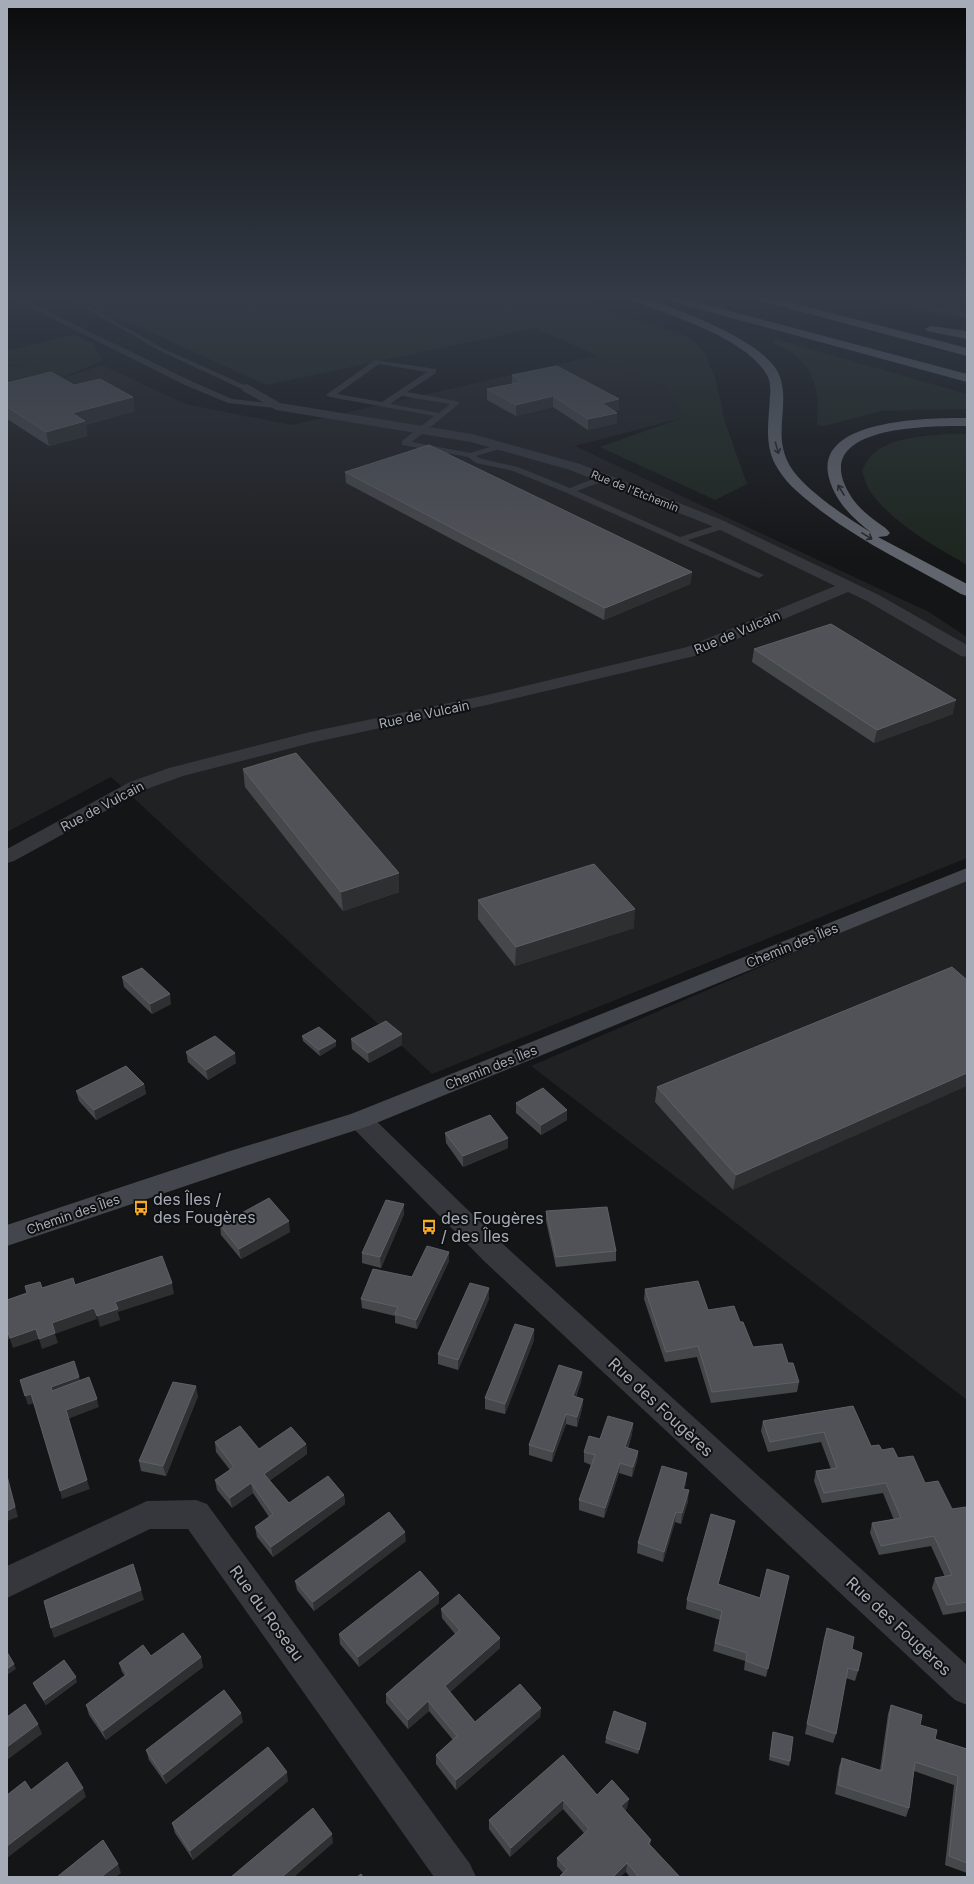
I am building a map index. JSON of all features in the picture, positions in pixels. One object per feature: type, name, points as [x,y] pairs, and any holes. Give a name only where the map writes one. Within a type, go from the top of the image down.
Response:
[{"type":"highway","points":[[776,386],[777,394],[774,424],[775,446],[784,468],[809,495],[850,526],[895,553],[932,571],[967,591]]},
{"type":"highway","points":[[932,571],[873,527],[849,504],[836,482],[833,464],[838,450],[853,439],[874,431],[898,426],[938,422],[967,422]]},
{"type":"street","name":"Rue de l'Etchemin","points":[[247,388],[276,406],[472,438],[575,467],[723,526],[873,598],[967,652]]},
{"type":"street","name":"Rue de Vulcain","points":[[7,857],[137,786],[176,772],[310,738],[487,700],[693,651],[848,586]]},
{"type":"street","name":"Chemin des Îles","points":[[7,1236],[360,1120],[967,874]]},
{"type":"street","name":"Rue des Fougères","points":[[360,1120],[495,1254],[967,1688]]},
{"type":"street","name":"Rue du Roseau","points":[[7,1583],[146,1515],[196,1514],[457,1877]]},
{"type":"lane","name":"Rue de l'Etchemin","points":[[193,386],[231,401],[276,406]]},
{"type":"lane","name":"Rue de l'Etchemin","points":[[242,386],[247,388]]},
{"type":"lane","points":[[343,386],[330,395],[440,415]]},
{"type":"lane","points":[[383,405],[411,386]]},
{"type":"lane","points":[[400,393],[456,403],[405,443],[470,455],[479,461],[515,469],[570,491],[759,576]]},
{"type":"lane","points":[[470,455],[500,446]]},
{"type":"lane","points":[[570,491],[603,478]]},
{"type":"lane","points":[[679,540],[723,526]]},
{"type":"shaded area","points":[[7,386],[147,386],[185,404],[292,425],[463,386],[663,386],[667,388],[682,418],[575,446],[929,612],[967,637],[967,858],[432,1074],[111,777],[7,832]]},
{"type":"shaded area","points":[[662,386],[717,386],[726,425],[747,484],[715,500],[600,447],[682,418],[667,388]]},
{"type":"shaded area","points":[[815,386],[939,386],[967,394],[967,409],[882,411],[824,426],[817,425],[818,406]]},
{"type":"shaded area","points":[[945,434],[967,434],[967,565],[914,533],[890,513],[879,503],[870,491],[862,471],[870,457],[877,450],[886,445],[915,437]]},
{"type":"shaded area","points":[[967,878],[967,1400],[531,1066]]},
{"type":"building","points":[[7,386],[113,386],[133,397],[72,413],[85,421],[46,432],[7,407]]},
{"type":"building","points":[[502,386],[594,386],[619,399],[602,403],[617,413],[588,419],[553,396],[516,405],[487,389]]},
{"type":"building","points":[[429,445],[692,572],[605,608],[345,472]]},
{"type":"building","points":[[831,624],[956,700],[877,730],[754,649]]},
{"type":"building","points":[[296,753],[399,873],[341,892],[243,769]]},
{"type":"building","points":[[594,864],[635,909],[516,947],[478,900]]},
{"type":"building","points":[[952,967],[967,980],[967,1073],[736,1175],[657,1087]]},
{"type":"building","points":[[142,968],[170,994],[150,1004],[122,977]]},
{"type":"building","points":[[386,1021],[402,1034],[368,1053],[351,1039]]},
{"type":"building","points":[[319,1027],[336,1041],[319,1050],[302,1036]]},
{"type":"building","points":[[215,1036],[235,1053],[206,1070],[186,1052]]},
{"type":"building","points":[[126,1066],[144,1084],[94,1110],[76,1091]]},
{"type":"building","points":[[543,1088],[567,1110],[541,1125],[516,1103]]},
{"type":"building","points":[[490,1115],[508,1138],[463,1156],[445,1133]]},
{"type":"building","points":[[269,1198],[289,1221],[239,1249],[220,1225]]},
{"type":"building","points":[[386,1200],[404,1204],[380,1257],[362,1253]]},
{"type":"building","points":[[607,1207],[616,1251],[556,1257],[546,1211]]},
{"type":"building","points":[[427,1246],[449,1252],[416,1320],[395,1314],[398,1307],[361,1299],[373,1269],[412,1277]]},
{"type":"building","points":[[162,1256],[172,1283],[115,1302],[118,1309],[97,1316],[94,1308],[52,1323],[55,1333],[39,1339],[36,1329],[10,1338],[7,1330],[7,1300],[27,1293],[25,1286],[40,1282],[42,1288],[73,1278],[75,1285]]},
{"type":"building","points":[[698,1281],[708,1310],[734,1306],[740,1322],[743,1322],[753,1347],[782,1344],[788,1363],[793,1363],[799,1382],[712,1392],[698,1346],[666,1352],[645,1289]]},
{"type":"building","points":[[470,1283],[489,1288],[458,1360],[438,1354]]},
{"type":"building","points":[[515,1324],[534,1329],[505,1404],[485,1398]]},
{"type":"building","points":[[74,1361],[79,1377],[51,1387],[52,1391],[89,1377],[97,1399],[66,1410],[87,1480],[60,1491],[31,1394],[25,1396],[20,1380]]},
{"type":"building","points":[[559,1365],[582,1372],[573,1396],[583,1399],[577,1417],[566,1414],[553,1452],[529,1445]]},
{"type":"building","points":[[173,1382],[196,1386],[163,1466],[139,1461]]},
{"type":"building","points":[[853,1406],[871,1446],[879,1445],[882,1450],[893,1448],[898,1458],[913,1456],[925,1483],[938,1481],[952,1509],[966,1507],[967,1602],[947,1605],[935,1578],[952,1575],[934,1536],[881,1546],[872,1523],[901,1518],[886,1483],[824,1493],[816,1471],[837,1468],[824,1432],[770,1442],[763,1421]]},
{"type":"building","points":[[608,1416],[633,1423],[625,1447],[638,1451],[633,1467],[620,1463],[605,1508],[579,1500],[595,1455],[584,1452],[589,1436],[600,1439]]},
{"type":"building","points":[[240,1426],[259,1449],[291,1427],[306,1444],[264,1474],[289,1503],[328,1476],[344,1495],[271,1547],[255,1527],[273,1514],[251,1483],[230,1498],[215,1480],[234,1467],[215,1442]]},
{"type":"building","points":[[662,1466],[687,1473],[683,1489],[689,1490],[682,1513],[676,1512],[664,1552],[638,1543]]},
{"type":"building","points":[[7,1476],[15,1507],[7,1511]]},
{"type":"building","points":[[389,1512],[405,1532],[313,1602],[295,1581]]},
{"type":"building","points":[[711,1514],[735,1521],[718,1584],[760,1598],[767,1569],[789,1576],[768,1669],[746,1661],[747,1653],[715,1643],[722,1611],[687,1600]]},
{"type":"building","points":[[133,1564],[141,1590],[51,1628],[44,1601]]},
{"type":"building","points":[[420,1571],[439,1593],[358,1657],[339,1634]]},
{"type":"building","points":[[459,1594],[500,1638],[445,1686],[475,1722],[520,1684],[541,1708],[456,1780],[436,1755],[457,1736],[428,1701],[408,1720],[386,1694],[460,1630],[441,1609]]},
{"type":"building","points":[[827,1628],[854,1637],[852,1649],[862,1653],[858,1671],[848,1668],[836,1734],[807,1724]]},
{"type":"building","points":[[183,1633],[201,1657],[103,1731],[86,1705],[127,1674],[119,1663],[143,1645],[151,1656]]},
{"type":"building","points":[[7,1652],[14,1664],[7,1669]]},
{"type":"building","points":[[64,1660],[76,1677],[44,1700],[33,1683]]},
{"type":"building","points":[[224,1690],[241,1713],[163,1775],[146,1750]]},
{"type":"building","points":[[25,1704],[38,1724],[7,1747],[7,1717]]},
{"type":"building","points":[[891,1705],[922,1715],[920,1725],[937,1730],[935,1739],[967,1749],[967,1863],[949,1856],[958,1776],[915,1762],[909,1808],[838,1785],[842,1758],[882,1771]]},
{"type":"building","points":[[614,1711],[646,1723],[639,1750],[606,1738]]},
{"type":"building","points":[[773,1732],[793,1737],[790,1761],[770,1756]]},
{"type":"building","points":[[268,1747],[287,1772],[190,1851],[172,1823]]},
{"type":"building","points":[[563,1755],[597,1795],[612,1780],[629,1799],[621,1806],[651,1840],[648,1843],[680,1877],[639,1877],[627,1863],[613,1877],[559,1877],[567,1869],[557,1858],[589,1829],[563,1800],[511,1848],[489,1820]]},
{"type":"building","points":[[67,1762],[83,1788],[7,1846],[7,1795],[25,1781],[31,1790]]},
{"type":"building","points":[[313,1808],[332,1834],[282,1877],[231,1877]]},
{"type":"building","points":[[103,1840],[118,1864],[101,1877],[57,1877]]},
{"type":"place","name":"des Îles / des Fougères","points":[[141,1208]]},
{"type":"place","name":"des Fougères / des Îles","points":[[429,1227]]}]
